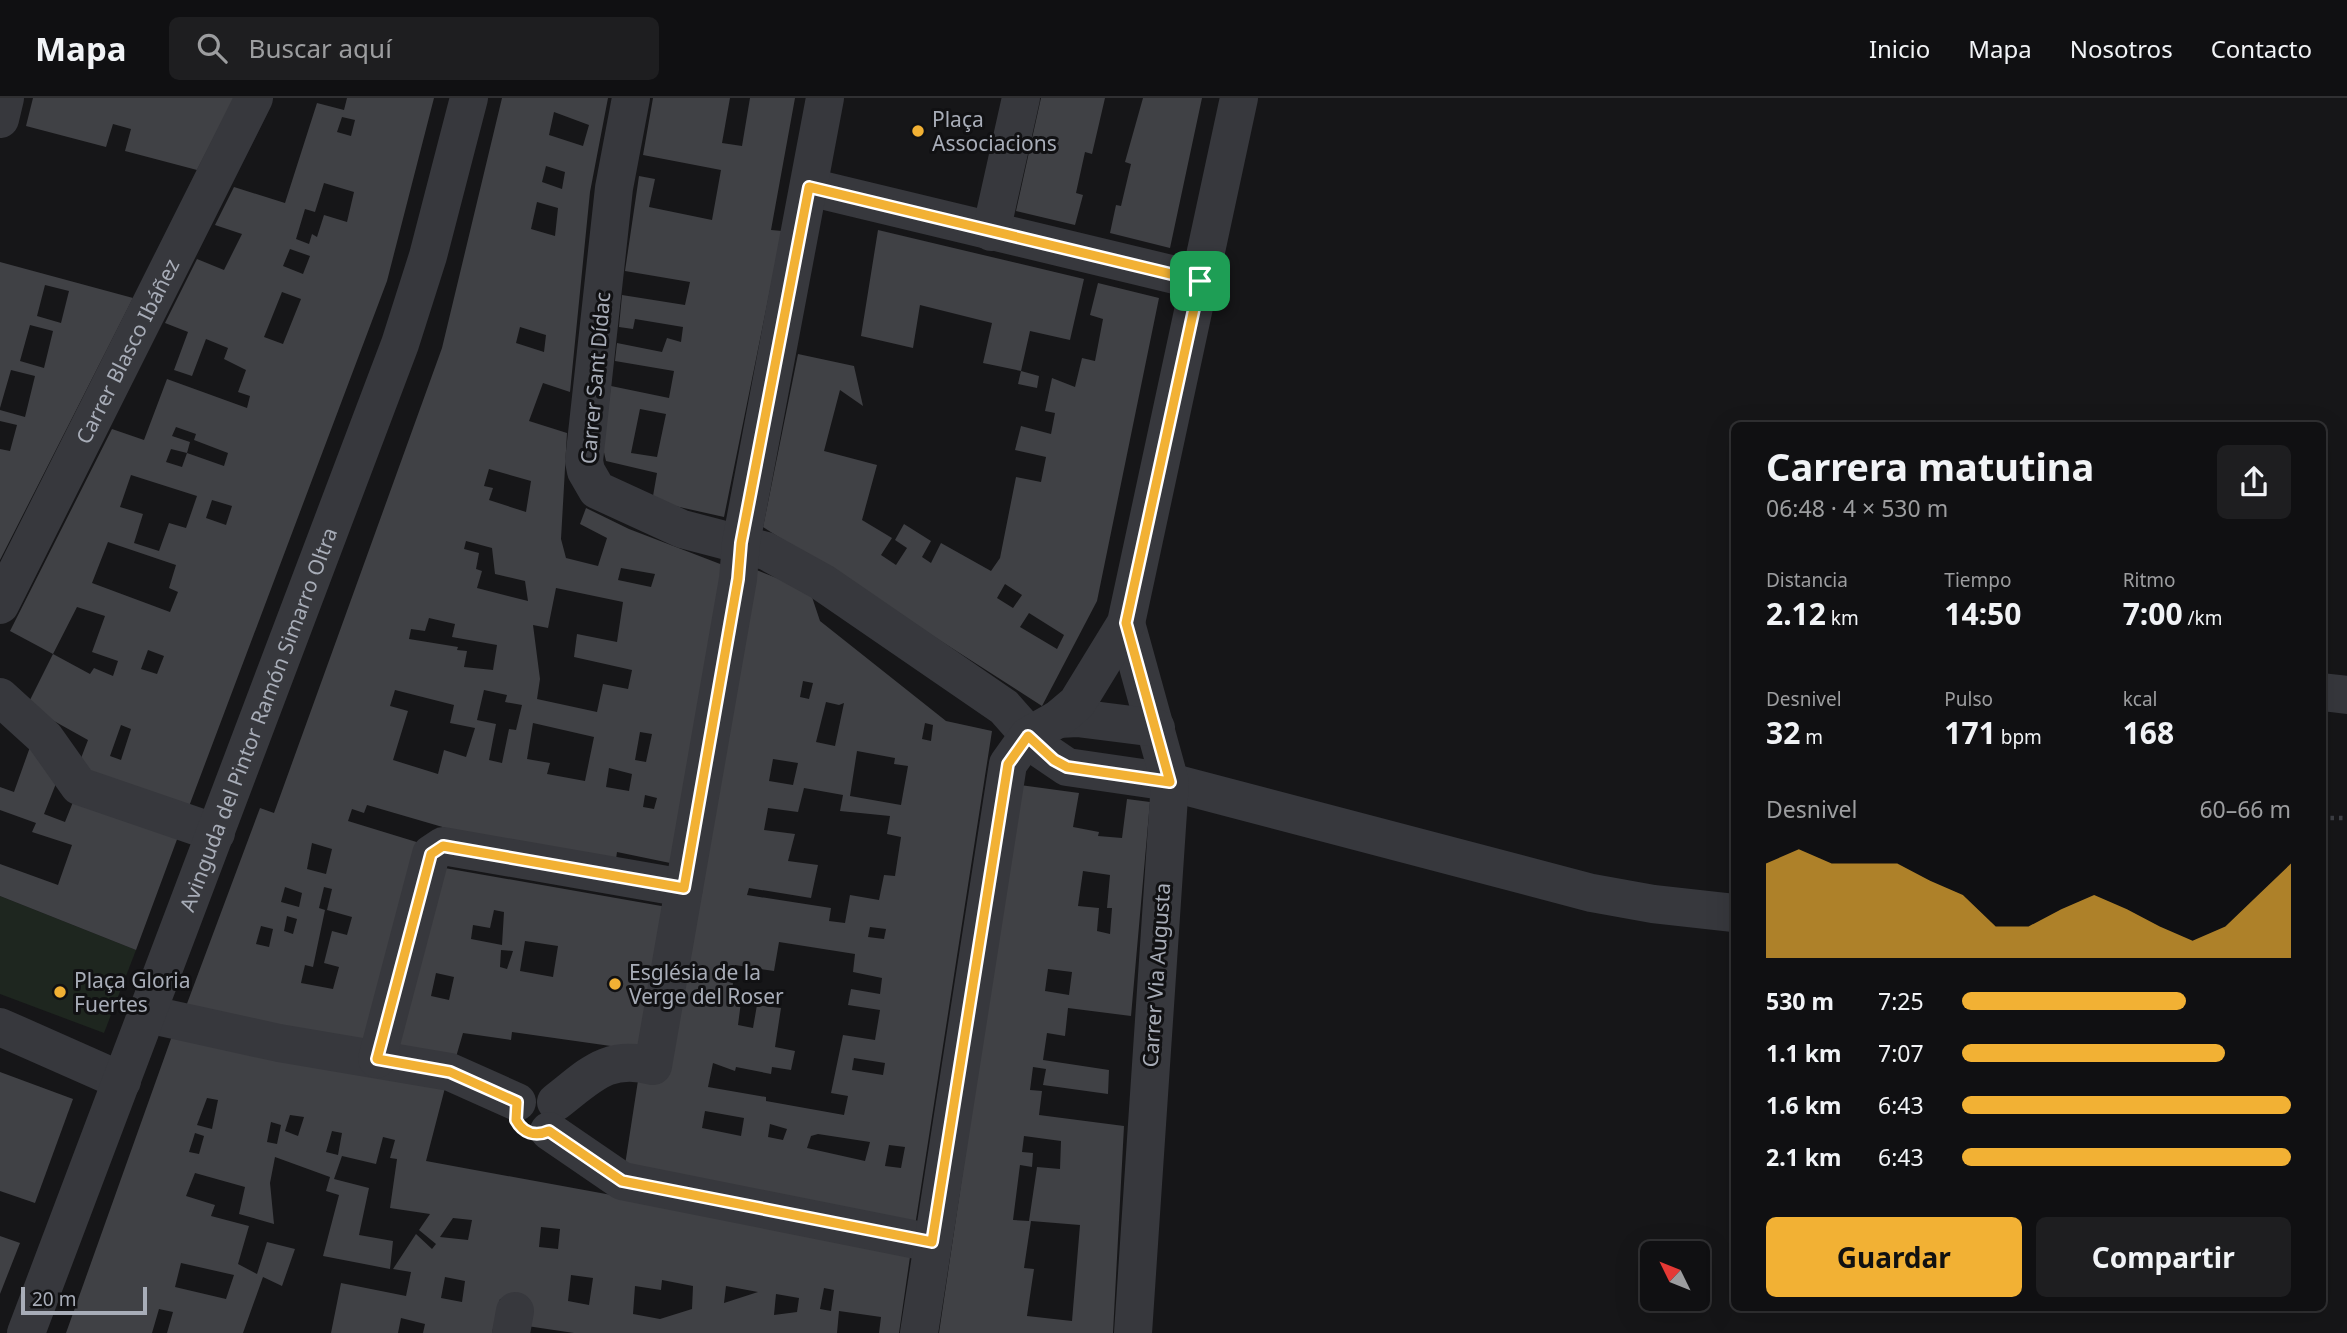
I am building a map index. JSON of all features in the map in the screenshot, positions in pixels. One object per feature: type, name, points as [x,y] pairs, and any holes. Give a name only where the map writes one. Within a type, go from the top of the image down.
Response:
[{"type":"street","points":[[0,119],[5,98]]},
{"type":"street","name":"Carrer Blasco Ibáñez","points":[[0,605],[254,98]]},
{"type":"street","name":"Avinguda del Pintor Ramón Simarro Oltra","points":[[26,1333],[105,1074],[147,1014],[415,302],[469,98]]},
{"type":"street","name":"Carrer Sant Dídac","points":[[631,98],[614,188],[586,471],[597,490],[642,513],[682,529],[766,551],[822,582],[1004,707],[1043,728],[1054,760],[1067,767],[1170,782],[1592,893],[1653,904],[1731,913]]},
{"type":"street","points":[[147,1014],[229,1033],[450,1072],[517,1102],[516,1120],[525,1131],[535,1134],[603,1065],[639,1062],[653,1066],[738,579],[741,543],[825,98]]},
{"type":"street","points":[[991,232],[1021,98]]},
{"type":"street","points":[[919,1333],[1008,764],[1043,728],[1077,703],[1093,682],[1126,623],[1239,98]]},
{"type":"street","points":[[809,187],[1200,281]]},
{"type":"street","name":"Carrer Via Augusta","points":[[1126,623],[1170,782],[1133,1333]]},
{"type":"street","points":[[2326,692],[2347,695]]},
{"type":"street","points":[[0,697],[45,738],[79,786],[216,833]]},
{"type":"street","points":[[1043,728],[1077,718],[1156,728]]},
{"type":"street","points":[[377,1059],[431,854],[436,849],[443,846],[684,888]]},
{"type":"street","points":[[0,1027],[105,1074]]},
{"type":"street","points":[[552,1116],[622,1181],[932,1242]]},
{"type":"path","points":[[2326,818],[2347,818]]},
{"type":"shaded area","name":"Plaça Gloria Fuertes","points":[[0,896],[136,950],[104,1033],[0,994]]},
{"type":"building","points":[[33,98],[234,98],[197,170],[125,151],[131,129],[113,124],[106,147],[26,126]]},
{"type":"building","points":[[347,98],[434,98],[387,281],[188,809],[78,766],[88,740],[27,706],[53,654],[10,631],[112,429],[144,440],[167,379],[247,408],[250,396],[238,392],[246,370],[224,359],[228,348],[206,339],[192,376],[174,370],[188,332],[165,323],[197,259],[224,270],[242,234],[215,225],[234,187],[285,203],[317,103],[344,110]],"holes":[[[342,117],[355,120],[351,136],[337,132]],[[324,183],[354,192],[347,222],[324,215],[317,237],[312,234],[309,244],[296,239],[305,209],[315,212]],[[290,249],[310,256],[303,274],[283,266]],[[282,292],[301,299],[283,344],[264,337]],[[176,427],[196,434],[194,440],[228,453],[224,466],[187,453],[190,442],[172,436]],[[171,449],[187,453],[182,467],[166,462]],[[131,475],[197,496],[186,528],[169,523],[159,551],[134,543],[143,514],[120,507]],[[212,500],[232,506],[226,525],[206,518]],[[108,542],[176,565],[169,588],[178,592],[170,612],[92,583]],[[77,607],[105,616],[92,652],[118,661],[113,676],[94,668],[90,674],[53,654]],[[148,650],[164,656],[157,674],[141,669]],[[121,725],[131,729],[121,760],[110,756]]]},
{"type":"building","points":[[502,98],[608,98],[590,192],[570,392],[543,383],[529,421],[567,433],[561,539],[566,558],[598,566],[607,538],[580,524],[586,508],[629,529],[728,567],[675,864],[617,852],[616,859],[446,828],[367,805],[364,813],[352,809],[348,821],[423,844],[371,1047],[185,1009],[260,808],[274,813],[442,348]],"holes":[[[554,112],[589,125],[583,146],[549,135]],[[546,166],[565,172],[562,189],[542,182]],[[537,202],[558,208],[555,236],[531,229]],[[520,327],[546,335],[544,352],[516,343]],[[489,469],[531,481],[526,512],[489,500],[493,488],[484,486]],[[466,541],[492,548],[495,574],[525,581],[528,601],[477,588],[482,571],[476,569],[479,553],[464,549]],[[621,568],[655,574],[651,587],[618,580]],[[556,588],[623,602],[617,642],[577,634],[574,657],[632,670],[628,689],[603,684],[597,712],[537,699],[540,679],[533,625],[548,628]],[[429,618],[455,624],[452,637],[497,645],[493,670],[464,667],[467,651],[457,650],[458,647],[409,639],[411,629],[425,631]],[[395,690],[454,705],[450,723],[475,728],[466,757],[444,750],[438,774],[393,760],[408,711],[390,706]],[[484,690],[507,695],[505,702],[522,705],[516,730],[509,729],[502,763],[489,760],[496,724],[477,720]],[[533,723],[594,737],[585,781],[547,774],[550,763],[527,759]],[[640,732],[652,734],[646,762],[635,760]],[[609,768],[632,774],[629,791],[606,787]],[[645,795],[657,798],[654,809],[643,807]],[[312,843],[332,849],[326,874],[307,869]],[[285,887],[302,893],[299,907],[281,902]],[[324,887],[332,889],[327,910],[352,917],[347,935],[332,931],[324,963],[339,967],[333,989],[301,983],[305,965],[313,967],[325,910],[319,908]],[[287,916],[297,919],[293,934],[284,931]],[[261,926],[273,929],[269,947],[256,944]]]},
{"type":"building","points":[[653,98],[730,98],[722,143],[742,146],[750,98],[795,98],[771,230],[782,231],[724,517],[675,506],[653,496],[657,473],[606,461],[603,448],[611,386],[669,398],[674,371],[615,361],[617,343],[662,352],[667,338],[681,342],[683,327],[635,319],[633,329],[619,327],[622,295],[685,305],[690,282],[625,271],[639,176],[655,179],[649,207],[712,220],[721,170],[643,155]],"holes":[[[640,409],[666,414],[657,457],[631,453]]]},
{"type":"building","points":[[1041,98],[1105,98],[1092,154],[1085,152],[1076,193],[1083,195],[1075,225],[1016,211]]},
{"type":"building","points":[[1143,98],[1202,98],[1170,248],[1110,233],[1116,205],[1121,206],[1131,164],[1125,162]]},
{"type":"building","points":[[878,230],[1084,279],[1070,340],[1030,331],[1021,371],[983,363],[992,323],[920,305],[913,348],[861,336]]},
{"type":"building","points":[[0,262],[133,298],[0,560],[0,449],[10,451],[17,425],[0,421],[0,410],[25,417],[35,376],[11,370],[0,408]],"holes":[[[45,285],[69,291],[61,323],[37,316]],[[30,325],[53,331],[44,368],[20,361]]]},
{"type":"building","points":[[1098,283],[1159,298],[1097,601],[1042,706],[763,527],[798,354],[854,366],[863,406],[840,390],[824,451],[877,465],[862,520],[892,538],[881,555],[896,565],[907,548],[895,540],[904,524],[931,541],[922,557],[931,563],[941,543],[991,571],[1000,558],[1016,477],[1041,482],[1046,457],[1015,450],[1021,426],[1051,434],[1055,413],[1045,411],[1052,378],[1075,387],[1082,358],[1095,361],[1103,319],[1090,315]],"holes":[[[1005,584],[1022,595],[1013,608],[997,598]],[[1029,613],[1064,635],[1057,649],[1020,627]]]},
{"type":"building","points":[[1021,371],[1039,376],[1037,388],[1018,384]]},
{"type":"building","points":[[754,569],[810,591],[820,621],[946,721],[992,731],[915,1226],[625,1165],[639,1074]],"holes":[[[803,681],[813,683],[809,699],[800,697]],[[826,702],[839,705],[844,703],[835,746],[816,742]],[[925,723],[933,725],[931,741],[922,739]],[[857,751],[895,758],[894,764],[908,766],[901,805],[850,796]],[[773,759],[798,763],[793,785],[769,781]],[[804,788],[843,795],[840,811],[890,816],[887,834],[901,837],[895,876],[884,875],[879,900],[850,895],[845,923],[829,921],[831,908],[747,895],[749,888],[811,898],[818,865],[788,861],[795,834],[764,830],[768,808],[798,812]],[[870,927],[886,929],[884,939],[868,937]],[[779,942],[855,954],[853,972],[882,978],[880,994],[851,989],[848,1005],[880,1010],[875,1040],[843,1035],[831,1093],[848,1096],[844,1115],[708,1087],[713,1063],[735,1071],[736,1067],[771,1074],[772,1067],[791,1070],[795,1051],[775,1047],[781,1008],[757,1005],[753,1028],[738,1025],[741,1002],[731,1000],[735,965],[774,971]],[[854,1058],[885,1063],[883,1075],[852,1070]],[[705,1111],[744,1118],[741,1136],[702,1128]],[[770,1124],[787,1129],[783,1140],[768,1137]],[[818,1134],[870,1142],[865,1161],[807,1148],[811,1136]],[[889,1145],[905,1147],[901,1168],[885,1166]]]},
{"type":"building","points":[[30,747],[57,781],[44,814],[65,822],[73,802],[179,834],[136,950],[0,896],[0,864],[58,885],[72,845],[32,832],[36,823],[0,810],[0,787],[14,792]]},
{"type":"building","points":[[1020,785],[1079,793],[1073,827],[1099,832],[1098,836],[1122,838],[1127,799],[1150,802],[1131,1016],[1068,1008],[1065,1036],[1047,1033],[1043,1060],[1109,1070],[1108,1094],[1043,1085],[1046,1069],[1033,1067],[1030,1090],[1042,1091],[1039,1115],[1124,1126],[1113,1333],[939,1333]],"holes":[[[1083,871],[1110,875],[1107,908],[1112,908],[1110,934],[1097,931],[1099,908],[1078,906]],[[1048,969],[1072,972],[1069,995],[1045,991]],[[1024,1136],[1061,1141],[1060,1169],[1037,1167],[1029,1221],[1013,1220],[1020,1165],[1032,1167],[1033,1153],[1022,1152]],[[1031,1221],[1080,1225],[1072,1321],[1027,1316],[1034,1269],[1024,1268]]]},
{"type":"building","points":[[439,867],[667,907],[646,1051],[512,1032],[511,1040],[463,1033],[456,1057],[391,1045]],"holes":[[[494,910],[504,912],[502,945],[471,939],[473,925],[490,928]],[[525,941],[558,946],[553,977],[520,971]],[[501,950],[513,951],[507,969],[500,967]],[[436,973],[454,977],[449,1000],[431,996]]]},
{"type":"building","points":[[172,1036],[446,1084],[426,1161],[911,1250],[899,1333],[879,1333],[881,1317],[839,1311],[837,1333],[574,1333],[527,1326],[519,1303],[500,1299],[492,1333],[423,1333],[425,1324],[401,1318],[398,1333],[331,1333],[341,1283],[406,1296],[411,1272],[393,1269],[416,1234],[432,1249],[436,1244],[419,1230],[430,1214],[390,1208],[397,1159],[390,1158],[395,1140],[383,1137],[376,1164],[342,1156],[334,1179],[369,1188],[359,1235],[393,1241],[390,1269],[323,1256],[339,1195],[326,1191],[330,1177],[275,1157],[270,1183],[274,1224],[239,1214],[245,1187],[195,1173],[186,1196],[215,1205],[211,1216],[249,1226],[238,1264],[257,1274],[267,1242],[295,1249],[282,1286],[263,1277],[243,1333],[167,1333],[173,1312],[159,1309],[152,1333],[66,1333]],"holes":[[[207,1098],[218,1100],[212,1129],[197,1125]],[[290,1115],[304,1117],[298,1136],[285,1131]],[[271,1122],[281,1125],[277,1144],[267,1142]],[[332,1131],[342,1133],[338,1155],[326,1152]],[[195,1133],[204,1136],[199,1154],[189,1152]],[[453,1218],[472,1220],[468,1240],[440,1237]],[[541,1227],[560,1229],[558,1249],[539,1247]],[[181,1263],[234,1275],[226,1299],[175,1287]],[[571,1275],[593,1278],[589,1305],[568,1301]],[[445,1277],[465,1281],[462,1302],[441,1298]],[[662,1280],[693,1286],[692,1309],[660,1319],[633,1314],[635,1286],[661,1290]],[[726,1286],[758,1292],[724,1303]],[[824,1288],[834,1290],[831,1311],[820,1309]],[[776,1294],[799,1298],[797,1312],[774,1315]]]},
{"type":"building","points":[[0,1072],[73,1099],[35,1203],[0,1191]]},
{"type":"building","points":[[0,1236],[20,1243],[0,1294]]},
{"type":"place","name":"Plaça Associacions","points":[[918,131]]},
{"type":"place","name":"Església de la Verge del Roser","points":[[615,984]]},
{"type":"place","name":"Plaça Gloria Fuertes","points":[[60,992]]},
{"type":"route","points":[[809,187],[1200,281],[1126,623],[1170,782],[1067,767],[1054,760],[1028,736],[1008,764],[932,1242],[622,1181],[549,1131],[535,1134],[525,1131],[516,1120],[514,1109],[517,1102],[450,1072],[377,1059],[431,854],[436,849],[443,846],[684,888],[738,579],[741,543],[809,187]]}]
